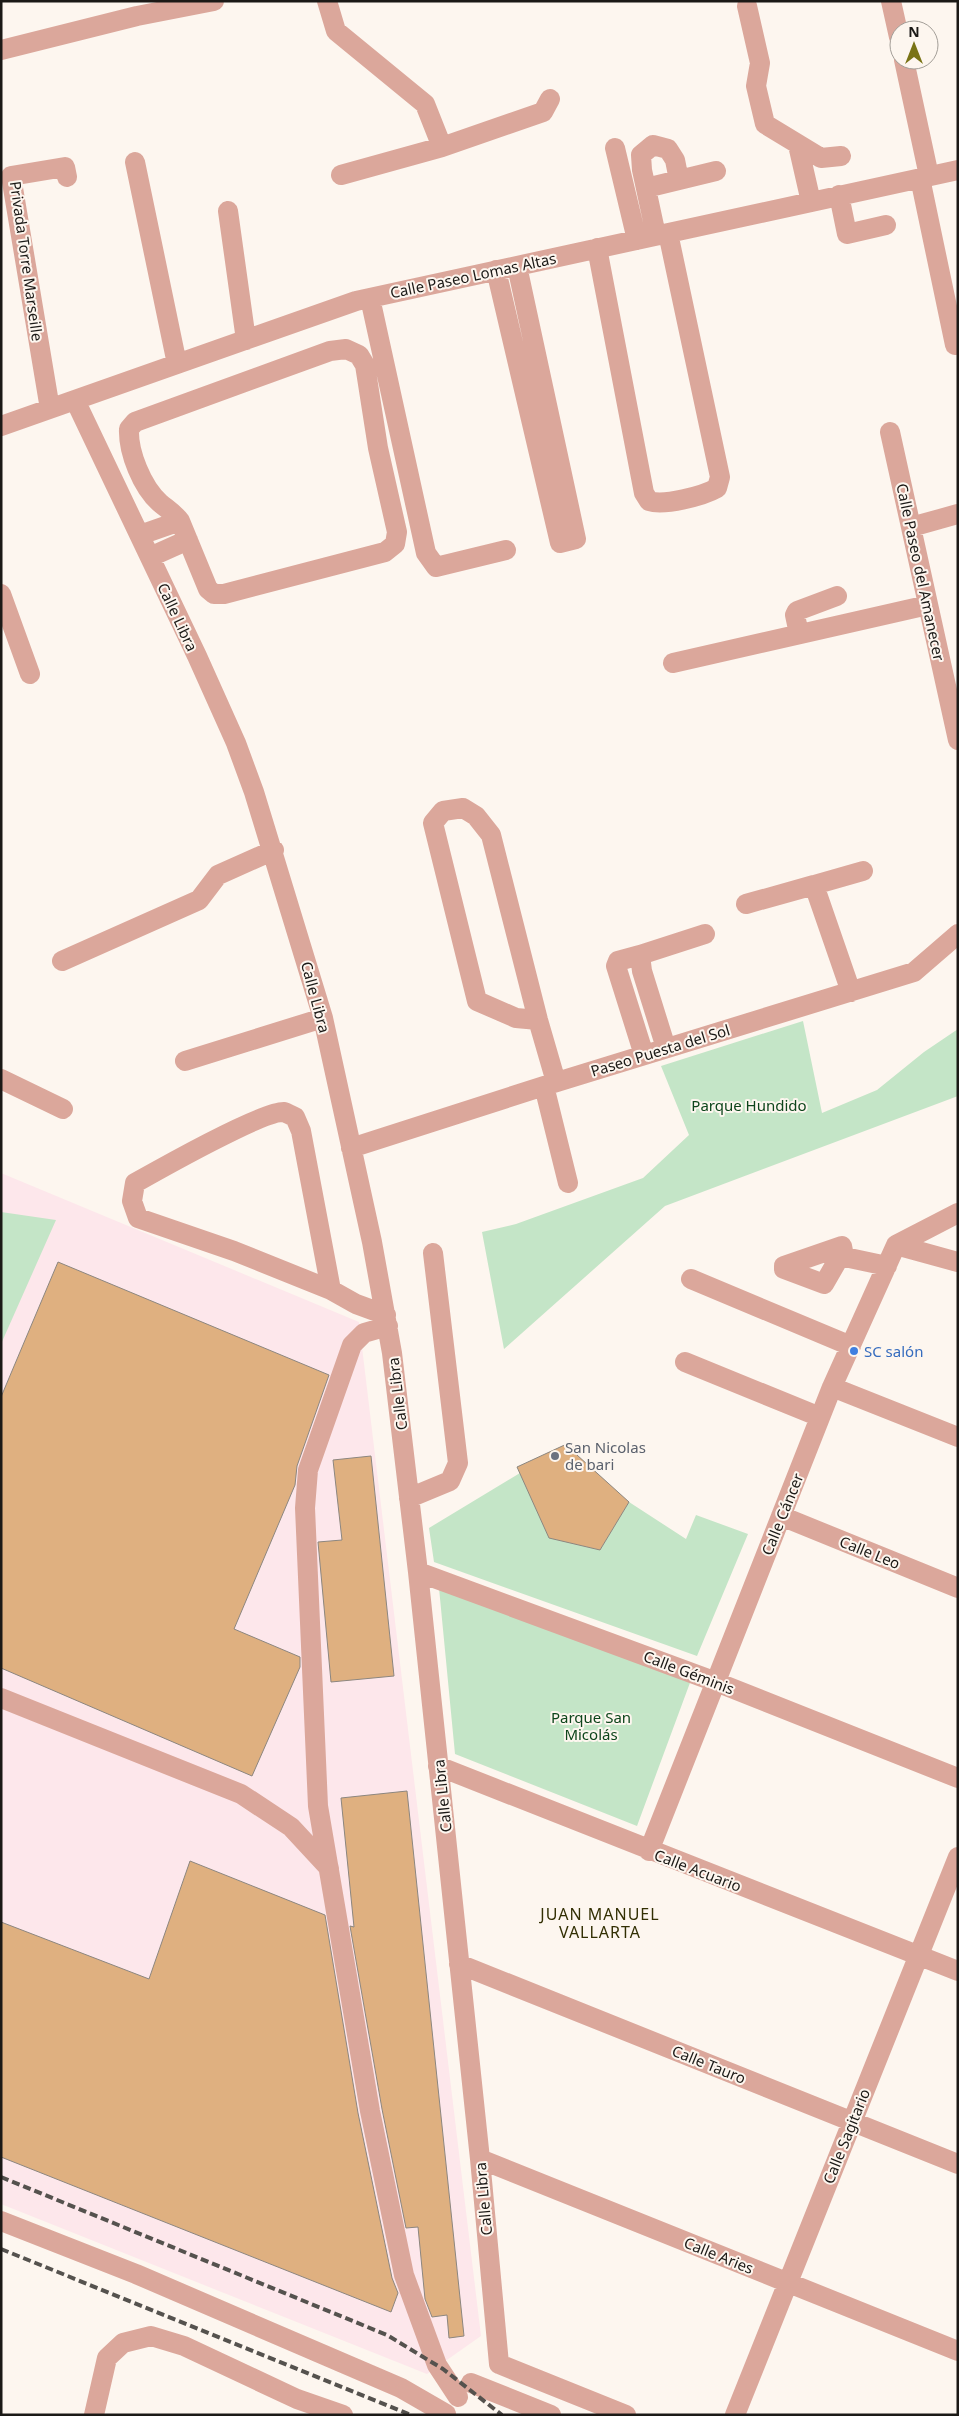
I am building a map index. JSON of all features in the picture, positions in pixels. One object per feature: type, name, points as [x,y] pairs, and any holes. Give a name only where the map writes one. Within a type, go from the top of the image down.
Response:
[{"type":"street","points":[[1,50],[136,9],[214,1]]},
{"type":"street","points":[[327,1],[336,31],[425,104],[442,147]]},
{"type":"street","points":[[892,1],[896,20]]},
{"type":"street","points":[[747,6],[760,63],[756,86],[765,124],[821,158],[840,156]]},
{"type":"street","points":[[906,70],[955,345]]},
{"type":"street","points":[[341,175],[442,147],[543,112],[550,99]]},
{"type":"street","points":[[597,248],[644,493],[649,501],[658,504],[708,493],[717,488],[720,477],[654,236],[641,154],[654,145],[668,149],[675,160],[679,180]]},
{"type":"street","points":[[798,145],[811,202]]},
{"type":"street","points":[[615,148],[654,236]]},
{"type":"street","points":[[135,162],[177,364]]},
{"type":"street","name":"Privada Torre Marseille","points":[[50,409],[11,176],[65,167],[67,178]]},
{"type":"street","name":"Calle Paseo Lomas Altas","points":[[2,425],[370,298],[958,170]]},
{"type":"street","points":[[646,188],[716,171]]},
{"type":"street","points":[[839,195],[847,234],[886,224]]},
{"type":"street","points":[[228,211],[246,340]]},
{"type":"street","points":[[496,270],[560,543],[576,539],[517,266]]},
{"type":"street","points":[[370,298],[426,553],[436,567],[506,550]]},
{"type":"street","points":[[346,349],[359,354],[365,364],[378,448],[398,532],[395,544],[385,552],[224,594],[214,594],[208,589],[188,540],[175,514],[158,500],[143,481],[128,442],[129,429],[135,422],[330,351],[346,349]]},
{"type":"street","name":"Calle Libra","points":[[75,400],[236,743],[274,850],[323,1018],[387,1320],[418,1572],[460,1964],[499,2364]]},
{"type":"street","name":"Calle Paseo del Amanecer","points":[[890,432],[928,605],[953,694],[958,740]]},
{"type":"street","points":[[911,527],[958,514]]},
{"type":"street","points":[[140,535],[180,521]]},
{"type":"street","points":[[150,557],[188,540]]},
{"type":"street","points":[[1,594],[30,674]]},
{"type":"street","points":[[799,634],[795,615],[797,611],[837,596]]},
{"type":"street","points":[[673,663],[928,605]]},
{"type":"street","points":[[538,1020],[516,1018],[478,1001],[433,823],[443,812],[463,808],[476,816],[491,835],[538,1020],[568,1183]]},
{"type":"street","points":[[62,961],[199,900],[218,875],[274,850]]},
{"type":"street","points":[[746,904],[863,871]]},
{"type":"street","points":[[814,885],[851,992]]},
{"type":"street","points":[[644,1055],[616,966],[618,961],[705,934]]},
{"type":"street","name":"Paseo Puesta del Sol","points":[[351,1148],[550,1084],[914,972],[958,934]]},
{"type":"street","points":[[640,955],[642,971],[666,1048]]},
{"type":"street","points":[[185,1060],[323,1018]]},
{"type":"street","points":[[1,1079],[63,1109]]},
{"type":"street","points":[[330,1290],[301,1131],[294,1117],[284,1112],[271,1115],[135,1183],[132,1201],[138,1218],[234,1251],[330,1290],[387,1320]]},
{"type":"street","points":[[896,1245],[958,1213]]},
{"type":"street","points":[[896,1245],[958,1262]]},
{"type":"street","name":"Calle Cáncer","points":[[649,1851],[832,1387],[896,1245]]},
{"type":"street","points":[[409,1498],[450,1481],[458,1463],[433,1254]]},
{"type":"street","points":[[840,1256],[887,1266]]},
{"type":"street","points":[[691,1279],[851,1346]]},
{"type":"street","points":[[387,1320],[364,1333],[352,1345],[308,1470],[304,1508],[318,1806],[370,2111],[404,2275],[438,2367],[465,2390],[551,2415]]},
{"type":"street","points":[[685,1362],[820,1417]]},
{"type":"street","points":[[832,1387],[958,1437]]},
{"type":"street","name":"Calle Leo","points":[[781,1516],[958,1588]]},
{"type":"street","name":"Calle Géminis","points":[[418,1572],[716,1682],[958,1778]]},
{"type":"street","points":[[1,1698],[241,1794],[291,1827],[329,1868]]},
{"type":"street","name":"Calle Acuario","points":[[438,1766],[649,1851],[958,1971]]},
{"type":"street","name":"Calle Sagitario","points":[[735,2415],[958,1857]]},
{"type":"street","name":"Calle Tauro","points":[[460,1964],[958,2164]]},
{"type":"street","name":"Calle Aries","points":[[480,2160],[958,2351]]},
{"type":"street","points":[[1,2221],[136,2274],[400,2388],[446,2415],[465,2390],[499,2364],[626,2415]]},
{"type":"street","points":[[94,2415],[107,2358],[123,2343],[152,2336],[184,2346],[297,2398],[343,2415]]},
{"type":"shaded area","points":[[1,1173],[359,1322],[481,2336],[427,2374],[1,2204]]},
{"type":"green space","name":"Parque Hundido","points":[[803,1021],[822,1113],[877,1090],[924,1052],[958,1029],[958,1096],[665,1206],[504,1349],[482,1232],[516,1224],[643,1178],[689,1135],[661,1066]]},
{"type":"green space","points":[[1,1212],[56,1220],[1,1344]]},
{"type":"green space","points":[[520,1473],[550,1538],[600,1550],[629,1502],[686,1539],[696,1515],[748,1534],[697,1656],[434,1562],[429,1528]]},
{"type":"green space","name":"Parque San Micolás","points":[[439,1588],[691,1680],[637,1826],[455,1754]]},
{"type":"building","points":[[58,1262],[329,1375],[297,1466],[295,1485],[234,1629],[300,1657],[300,1667],[252,1776],[1,1668],[1,1397]]},
{"type":"building","points":[[571,1442],[577,1455],[629,1502],[600,1550],[549,1538],[517,1467]]},
{"type":"building","points":[[371,1456],[394,1676],[331,1682],[318,1542],[342,1540],[333,1460]]},
{"type":"building","points":[[407,1791],[464,2336],[449,2338],[447,2315],[432,2317],[425,2299],[418,2227],[406,2228],[382,2109],[350,1926],[354,1927],[341,1798]]},
{"type":"building","points":[[190,1861],[325,1915],[358,2113],[392,2278],[398,2293],[391,2312],[1,2157],[1,1922],[149,1979]]},
{"type":"railway","points":[[1,2177],[387,2335],[443,2369],[502,2415]]},
{"type":"railway","points":[[1,2249],[411,2415]]},
{"type":"place","name":"SC salón","points":[[854,1351]]},
{"type":"place","name":"San Nicolas de bari","points":[[555,1456]]},
{"type":"district","name":"JUAN MANUEL VALLARTA","points":[[600,1923]]}]
